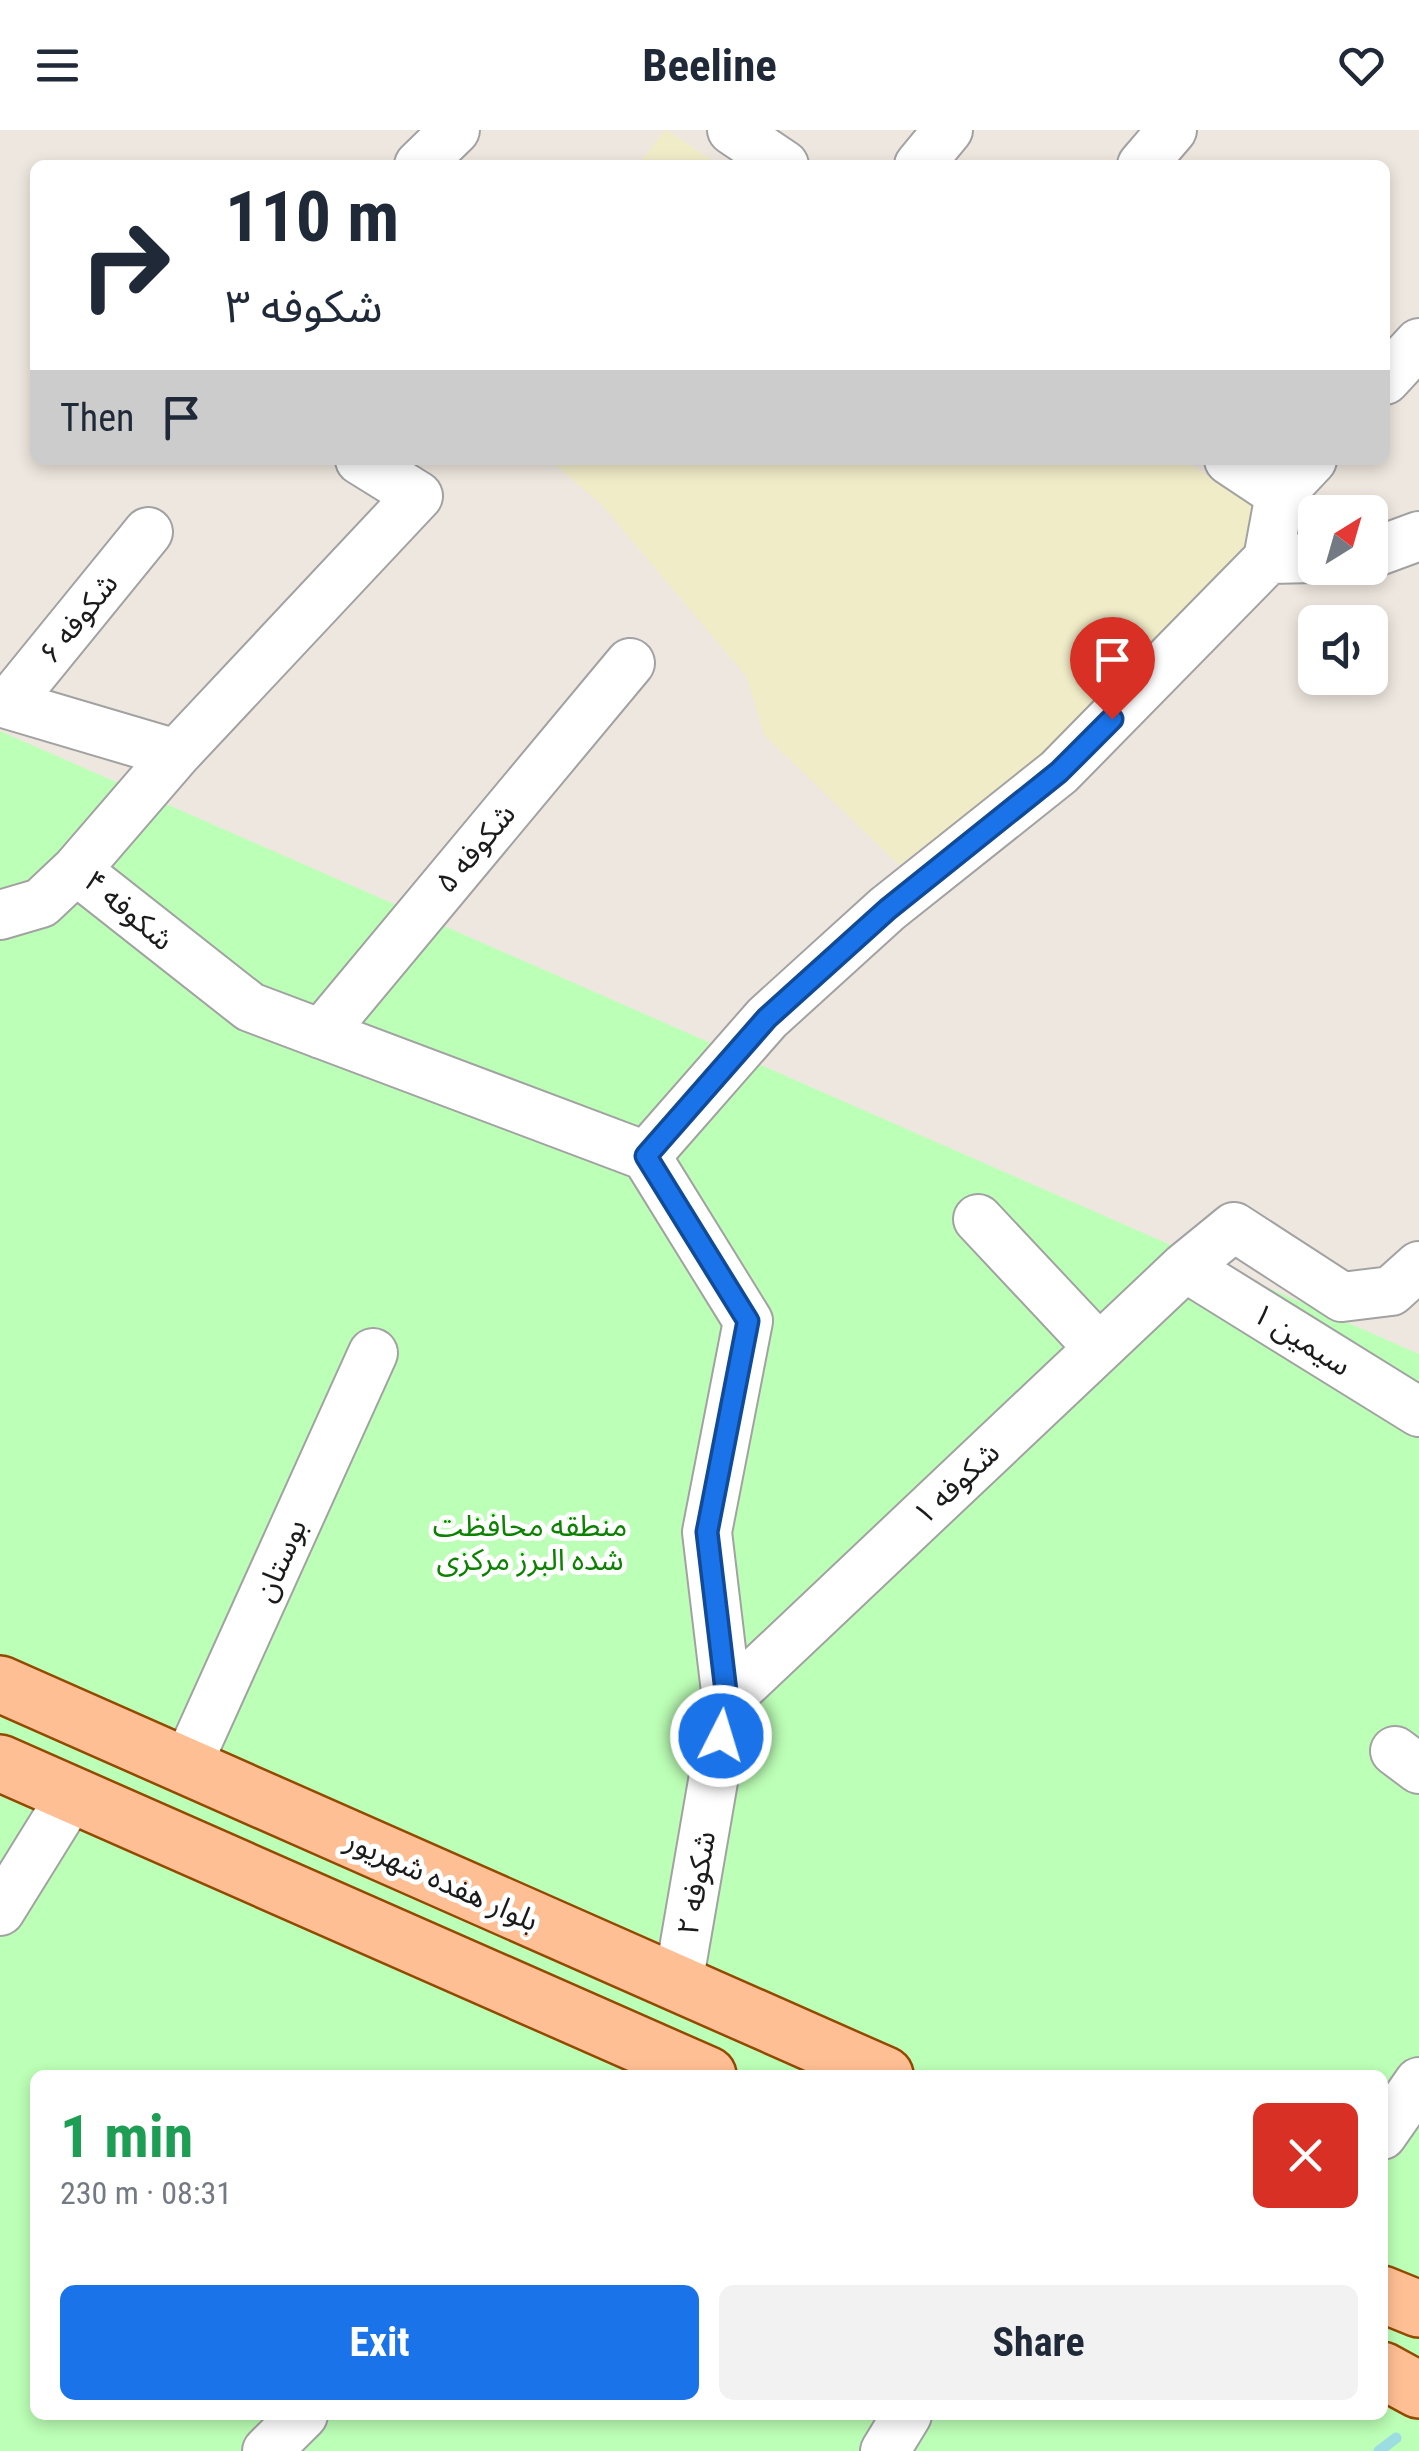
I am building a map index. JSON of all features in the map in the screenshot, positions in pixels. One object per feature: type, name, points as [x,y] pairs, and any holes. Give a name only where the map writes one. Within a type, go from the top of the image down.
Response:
[{"type":"main road","name":"بلوار هفده شهریور","points":[[0,1684],[874,2070]]},
{"type":"main road","points":[[0,1764],[641,2063],[680,2070]]},
{"type":"main road","points":[[1388,2373],[1419,2390]]},
{"type":"street","points":[[424,160],[455,130]]},
{"type":"street","points":[[732,130],[777,160]]},
{"type":"street","points":[[923,160],[948,130]]},
{"type":"street","points":[[1146,160],[1172,130]]},
{"type":"street","points":[[1390,374],[1419,342]]},
{"type":"street","name":"شکوفه ۴","points":[[368,465],[418,496],[176,754],[76,870],[250,1007],[646,1156]]},
{"type":"street","points":[[646,1156],[767,1018],[888,909],[1059,772],[1268,559],[1296,477],[1249,465]]},
{"type":"street","name":"شکوفه ۶","points":[[4,703],[148,532]]},
{"type":"street","points":[[1388,547],[1419,536]]},
{"type":"street","points":[[1268,559],[1298,558]]},
{"type":"street","name":"شکوفه ۵","points":[[321,1034],[630,663]]},
{"type":"street","points":[[4,703],[176,754]]},
{"type":"street","points":[[0,915],[42,903],[76,870]]},
{"type":"street","name":"شکوفه ۲","points":[[646,1156],[748,1321],[707,1532],[727,1700],[678,1984]]},
{"type":"street","points":[[978,1219],[1098,1348]]},
{"type":"street","name":"شکوفه ۱","points":[[727,1700],[1098,1348],[1234,1227],[1342,1297],[1390,1290],[1419,1266]]},
{"type":"street","name":"سیمین ۱","points":[[1185,1267],[1419,1412]]},
{"type":"street","name":"بوستان","points":[[186,1767],[373,1353]]},
{"type":"street","points":[[0,1911],[72,1795]]},
{"type":"street","points":[[1388,2126],[1419,2082]]},
{"type":"street","points":[[266,2451],[298,2420]]},
{"type":"street","points":[[885,2451],[904,2420]]},
{"type":"shaded area","points":[[666,130],[712,160],[642,160]]},
{"type":"shaded area","points":[[555,465],[1191,465],[1277,520],[1058,745],[899,865],[764,735],[746,676],[601,504]]},
{"type":"green space","name":"منطقه محافظت شده البرز مرکزی","points":[[0,731],[1419,1354],[1419,2451],[0,2451]]},
{"type":"waterway","points":[[1379,2451],[1396,2438]]},
{"type":"route","points":[[721,1736],[727,1700],[707,1532],[748,1321],[646,1156],[767,1018],[888,909],[1059,772],[1112,719]]}]
